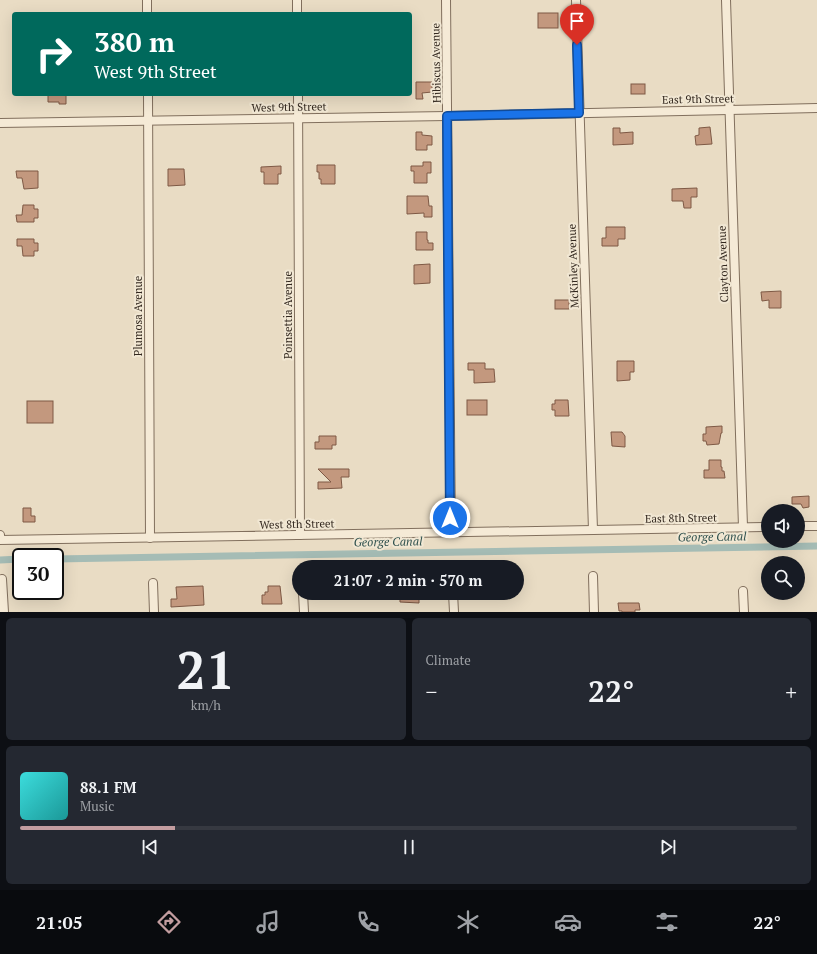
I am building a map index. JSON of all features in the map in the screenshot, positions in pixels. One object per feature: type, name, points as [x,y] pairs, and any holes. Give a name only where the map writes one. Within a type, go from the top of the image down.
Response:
[{"type":"street","points":[[147,0],[147,12]]},
{"type":"street","points":[[297,0],[297,12]]},
{"type":"street","name":"Hibiscus Avenue","points":[[446,0],[451,533]]},
{"type":"street","name":"McKinley Avenue","points":[[576,0],[594,530]]},
{"type":"street","name":"Clayton Avenue","points":[[726,0],[743,527]]},
{"type":"street","name":"Plumosa Avenue","points":[[148,96],[150,538]]},
{"type":"street","name":"Poinsettia Avenue","points":[[298,96],[300,535]]},
{"type":"street","name":"East 9th Street","points":[[579,113],[817,108]]},
{"type":"street","name":"West 9th Street","points":[[0,123],[579,113]]},
{"type":"street","points":[[805,526],[817,526]]},
{"type":"street","name":"East 8th Street","points":[[594,530],[761,527]]},
{"type":"street","name":"West 8th Street","points":[[0,540],[594,530]]},
{"type":"street","points":[[0,535],[0,540]]},
{"type":"street","points":[[593,576],[594,612]]},
{"type":"street","points":[[2,580],[4,612]]},
{"type":"street","points":[[153,582],[154,612]]},
{"type":"street","points":[[743,591],[744,612]]},
{"type":"street","points":[[303,600],[304,612]]},
{"type":"street","points":[[453,600],[454,612]]},
{"type":"building","points":[[538,13],[558,13],[558,28],[538,28]]},
{"type":"building","points":[[416,82],[432,82],[432,92],[422,93],[423,99],[416,99]]},
{"type":"building","points":[[631,84],[645,84],[645,94],[631,94]]},
{"type":"building","points":[[48,96],[66,96],[66,104],[59,104],[59,102],[48,102]]},
{"type":"building","points":[[710,127],[712,144],[696,145],[695,136],[699,135],[699,128]]},
{"type":"building","points":[[613,128],[620,128],[620,133],[633,132],[633,144],[613,145]]},
{"type":"building","points":[[416,132],[422,132],[422,135],[432,136],[432,145],[427,145],[427,150],[416,150]]},
{"type":"building","points":[[423,162],[431,162],[431,173],[427,173],[427,183],[414,183],[414,171],[411,171],[411,166],[423,166]]},
{"type":"building","points":[[317,165],[335,165],[335,184],[321,184],[319,172],[317,172]]},
{"type":"building","points":[[281,166],[281,174],[278,174],[278,184],[264,184],[264,172],[261,172],[261,167]]},
{"type":"building","points":[[168,169],[184,169],[185,185],[168,186]]},
{"type":"building","points":[[16,171],[38,171],[38,188],[24,189],[22,178],[17,178]]},
{"type":"building","points":[[697,188],[697,197],[691,197],[691,208],[684,208],[683,201],[672,201],[672,189]]},
{"type":"building","points":[[407,196],[428,196],[429,206],[432,206],[432,217],[424,217],[424,213],[407,214]]},
{"type":"building","points":[[23,205],[34,205],[34,209],[38,209],[38,218],[34,218],[34,222],[17,222],[16,215],[22,215]]},
{"type":"building","points":[[606,227],[625,227],[625,239],[618,239],[618,246],[602,246],[602,238],[606,238]]},
{"type":"building","points":[[416,232],[427,232],[428,243],[433,243],[433,250],[416,250]]},
{"type":"building","points":[[17,239],[34,239],[34,243],[38,243],[38,251],[34,251],[34,256],[23,256],[22,246],[17,246]]},
{"type":"building","points":[[430,264],[430,283],[414,284],[414,265]]},
{"type":"building","points":[[781,291],[781,308],[769,308],[769,300],[762,301],[761,292]]},
{"type":"building","points":[[555,300],[569,300],[569,309],[555,309]]},
{"type":"building","points":[[617,361],[634,361],[634,372],[630,372],[630,380],[617,381]]},
{"type":"building","points":[[468,363],[485,363],[485,369],[494,369],[495,382],[474,383],[474,370],[468,370]]},
{"type":"building","points":[[467,400],[487,400],[487,415],[467,415]]},
{"type":"building","points":[[555,400],[568,400],[569,416],[555,416],[555,410],[552,410],[552,404],[555,404]]},
{"type":"building","points":[[27,401],[53,401],[53,423],[27,423]]},
{"type":"building","points":[[722,426],[719,444],[707,445],[706,441],[703,441],[703,434],[706,434],[706,427]]},
{"type":"building","points":[[611,432],[622,432],[625,436],[625,447],[612,446]]},
{"type":"building","points":[[319,436],[336,436],[336,445],[332,445],[332,449],[315,449],[315,442],[319,442]]},
{"type":"building","points":[[709,460],[721,460],[721,467],[722,471],[724,471],[725,478],[704,478],[704,470],[709,470]]},
{"type":"building","points":[[318,469],[349,469],[349,477],[341,477],[342,488],[318,489],[318,482],[331,482]]},
{"type":"building","points":[[809,496],[809,507],[805,508],[805,504],[792,504],[792,497]]},
{"type":"building","points":[[23,508],[31,508],[31,516],[35,516],[35,522],[23,522]]},
{"type":"building","points":[[203,586],[204,605],[171,607],[171,599],[177,599],[176,587]]},
{"type":"building","points":[[268,586],[280,586],[282,604],[262,604],[262,595],[265,595],[265,592],[268,592]]},
{"type":"building","points":[[400,600],[419,600],[419,603],[400,602]]},
{"type":"building","points":[[618,603],[639,603],[640,610],[635,610],[635,612],[622,612],[619,611]]},
{"type":"waterway","name":"George Canal","points":[[64,559],[817,546]]},
{"type":"waterway","name":"George Canal","points":[[0,560],[12,559]]},
{"type":"route","points":[[450,518],[447,116],[579,113],[577,45]]}]
